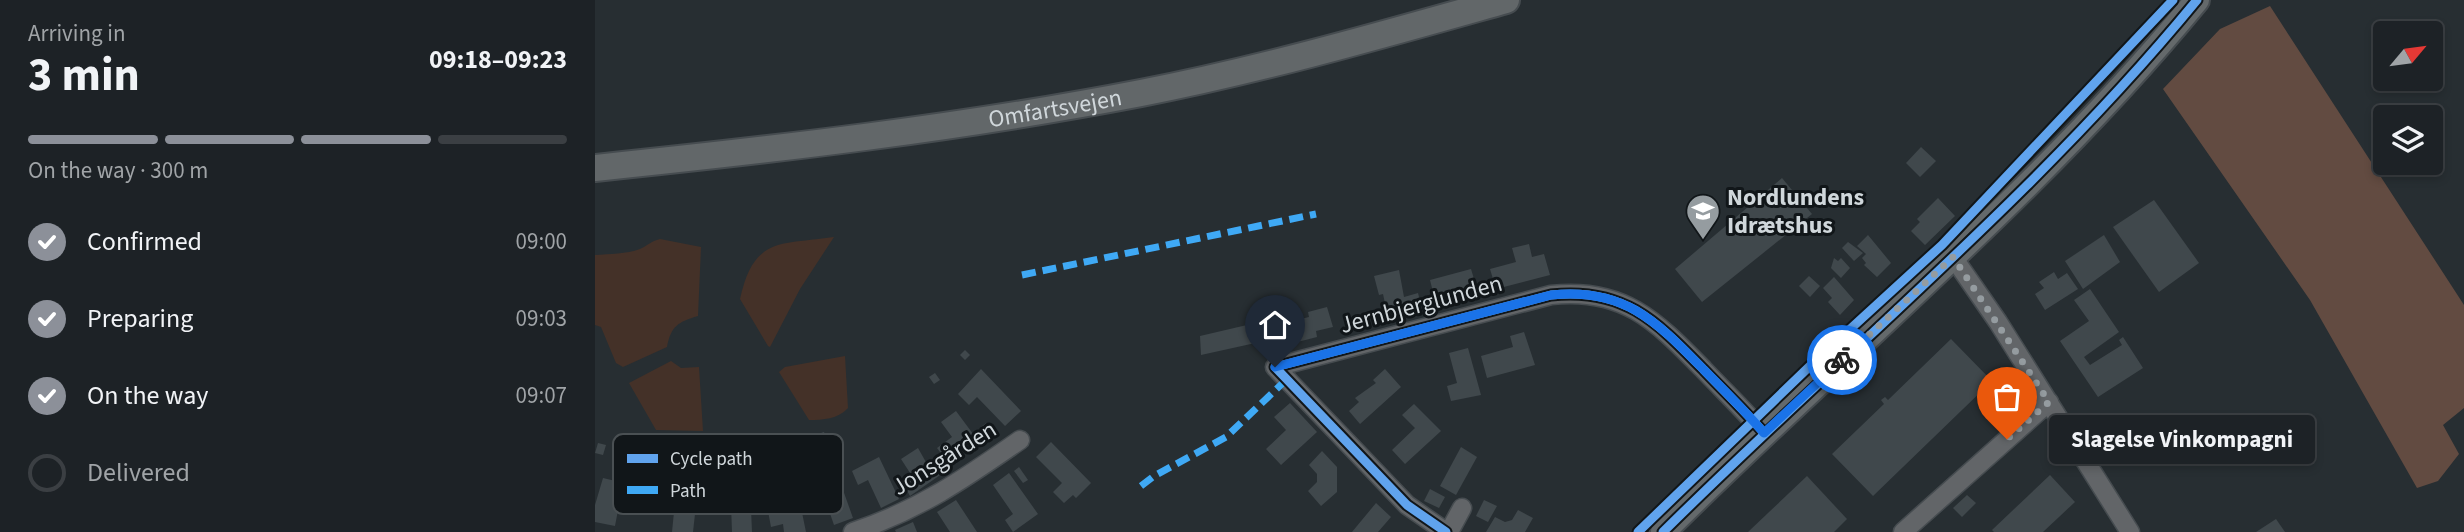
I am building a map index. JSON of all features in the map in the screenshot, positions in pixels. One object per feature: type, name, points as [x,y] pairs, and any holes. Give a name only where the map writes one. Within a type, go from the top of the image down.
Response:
[{"type":"main road","name":"Omfartsvejen","points":[[595,169],[839,141],[1023,114],[1143,92],[1290,58],[1506,0]]},
{"type":"street","points":[[1663,532],[1764,433],[1953,257],[2109,101],[2197,0]]},
{"type":"street","points":[[1953,257],[2049,402],[2130,532]]},
{"type":"street","name":"Jernbjerglunden","points":[[1462,508],[1448,532],[1407,505],[1275,367],[1551,295],[1575,292],[1602,295],[1641,311],[1668,333],[1764,433]]},
{"type":"street","points":[[1903,532],[2049,402]]},
{"type":"street","name":"Jonsgården","points":[[853,532],[887,521],[943,493],[1020,440]]},
{"type":"shaded area","points":[[2270,6],[2373,165],[2373,175],[2380,175],[2464,305],[2464,408],[2443,425],[2459,454],[2438,481],[2417,488],[2310,300],[2163,89],[2220,29]]},
{"type":"shaded area","points":[[834,237],[800,289],[770,347],[768,346],[740,299],[753,264],[772,247]]},
{"type":"shaded area","points":[[660,239],[701,247],[698,316],[677,326],[667,347],[623,367],[616,363],[601,327],[595,325],[595,255],[635,251]]},
{"type":"shaded area","points":[[845,356],[848,408],[835,417],[809,420],[779,372],[785,367]]},
{"type":"shaded area","points":[[671,361],[681,368],[699,367],[703,431],[656,430],[629,383]]},
{"type":"building","points":[[1921,147],[1936,161],[1920,177],[1906,163]]},
{"type":"building","points":[[1782,178],[1812,214],[1702,302],[1675,269]]},
{"type":"building","points":[[1938,198],[1955,216],[1925,245],[1911,231],[1920,222],[1917,219]]},
{"type":"building","points":[[2154,200],[2199,263],[2159,292],[2113,227]]},
{"type":"building","points":[[1868,235],[1891,263],[1877,277],[1864,265],[1866,263],[1862,258],[1866,254],[1857,246]]},
{"type":"building","points":[[2104,235],[2120,262],[2083,289],[2065,261]]},
{"type":"building","points":[[1848,242],[1863,253],[1854,261],[1842,248]]},
{"type":"building","points":[[1529,244],[1532,257],[1544,254],[1550,275],[1496,289],[1490,269],[1516,262],[1512,248]]},
{"type":"building","points":[[1834,258],[1838,261],[1841,258],[1850,268],[1841,278],[1831,268]]},
{"type":"building","points":[[1471,269],[1477,289],[1435,300],[1430,280]]},
{"type":"building","points":[[1399,270],[1404,297],[1418,293],[1423,313],[1389,322],[1383,294],[1379,295],[1374,276]]},
{"type":"building","points":[[2054,272],[2058,279],[2067,273],[2078,289],[2045,310],[2035,294],[2044,288],[2039,282]]},
{"type":"building","points":[[1809,276],[1820,286],[1810,297],[1799,286]]},
{"type":"building","points":[[1834,277],[1854,300],[1840,315],[1828,302],[1832,298],[1823,288]]},
{"type":"building","points":[[2090,289],[2119,332],[2084,357],[2090,365],[2122,345],[2119,340],[2123,337],[2143,368],[2098,397],[2060,341],[2089,321],[2074,300]]},
{"type":"building","points":[[1327,307],[1333,327],[1316,331],[1317,337],[1286,345],[1280,324],[1309,317],[1308,312]]},
{"type":"building","points":[[1264,321],[1269,340],[1201,355],[1200,336]]},
{"type":"building","points":[[1524,332],[1535,365],[1487,378],[1481,356],[1513,347],[1510,336]]},
{"type":"building","points":[[1951,339],[1992,381],[1873,496],[1832,454],[1884,404],[1881,400],[1885,397],[1888,400]]},
{"type":"building","points":[[1468,348],[1481,395],[1451,401],[1447,386],[1457,383],[1449,353]]},
{"type":"building","points":[[965,350],[970,355],[965,360],[960,355]]},
{"type":"building","points":[[981,369],[1021,411],[1005,426],[977,397],[969,405],[958,394]]},
{"type":"building","points":[[1385,369],[1401,387],[1360,424],[1349,411],[1359,402],[1355,398],[1376,383],[1373,380]]},
{"type":"building","points":[[935,373],[940,380],[934,384],[929,377]]},
{"type":"building","points":[[1290,403],[1317,432],[1281,465],[1266,449],[1286,430],[1274,417]]},
{"type":"building","points":[[1414,404],[1441,431],[1405,464],[1392,450],[1415,428],[1402,415]]},
{"type":"building","points":[[956,411],[979,442],[949,464],[937,448],[952,437],[941,422]]},
{"type":"building","points":[[986,423],[992,430],[987,434],[981,427]]},
{"type":"building","points":[[1051,442],[1091,483],[1076,498],[1073,495],[1064,503],[1053,492],[1062,483],[1036,457]]},
{"type":"building","points":[[598,443],[606,445],[603,455],[595,453]]},
{"type":"building","points":[[1461,447],[1477,457],[1456,495],[1440,486]]},
{"type":"building","points":[[918,448],[927,464],[938,458],[946,471],[910,496],[902,482],[912,476],[901,459]]},
{"type":"building","points":[[1322,451],[1337,467],[1337,492],[1321,506],[1308,491],[1317,482],[1317,474],[1309,465]]},
{"type":"building","points":[[879,457],[899,499],[881,508],[868,480],[858,485],[852,471]]},
{"type":"building","points":[[1019,467],[1028,480],[1023,483],[1014,471]]},
{"type":"building","points":[[1009,473],[1038,514],[1013,532],[1005,520],[1013,514],[993,485]]},
{"type":"building","points":[[2050,475],[2075,502],[2043,532],[1992,530]]},
{"type":"building","points":[[1807,476],[1847,519],[1834,532],[1748,532]]},
{"type":"building","points":[[603,478],[613,480],[613,514],[617,514],[615,526],[595,522],[595,505]]},
{"type":"building","points":[[1430,489],[1445,497],[1439,508],[1424,501]]},
{"type":"building","points":[[843,490],[853,518],[834,525],[830,514],[843,514]]},
{"type":"building","points":[[1967,495],[1976,503],[1962,517],[1953,508]]},
{"type":"building","points":[[956,500],[977,532],[950,532],[937,512]]},
{"type":"building","points":[[1484,500],[1497,506],[1488,522],[1476,516]]},
{"type":"building","points":[[1376,503],[1391,517],[1378,532],[1352,532]]},
{"type":"building","points":[[1518,510],[1533,518],[1525,532],[1486,532],[1495,517],[1505,522],[1512,520]]},
{"type":"building","points":[[674,514],[695,514],[693,532],[672,532]]},
{"type":"building","points":[[731,514],[751,514],[752,532],[732,532]]},
{"type":"building","points":[[769,514],[802,514],[806,532],[784,532],[783,524],[771,527]]},
{"type":"building","points":[[2276,519],[2285,532],[2256,532]]},
{"type":"building","points":[[913,522],[917,532],[896,532],[895,530]]},
{"type":"marked path","points":[[1022,275],[1316,214]]},
{"type":"marked path","points":[[1141,486],[1154,476],[1226,437],[1286,380]]},
{"type":"cycle path","points":[[1638,532],[1812,364],[1942,245],[2173,0]]},
{"type":"cycle path","points":[[1663,532],[2005,207],[2135,72],[2197,0]]},
{"type":"cycle path","points":[[1446,532],[1407,505],[1275,367],[1551,295],[1599,296],[1637,311],[1670,336],[1764,433]]},
{"type":"way so far","points":[[1842,360],[1953,257],[2049,402],[2007,439]]},
{"type":"place","name":"Nordlundens Idrætshus","points":[[1703,241]]},
{"type":"place","name":"Slagelse Vinkompagni","points":[[2007,439]]},
{"type":"route","points":[[1275,367],[1551,295],[1575,292],[1602,295],[1641,311],[1668,333],[1764,433],[1842,360]]}]
